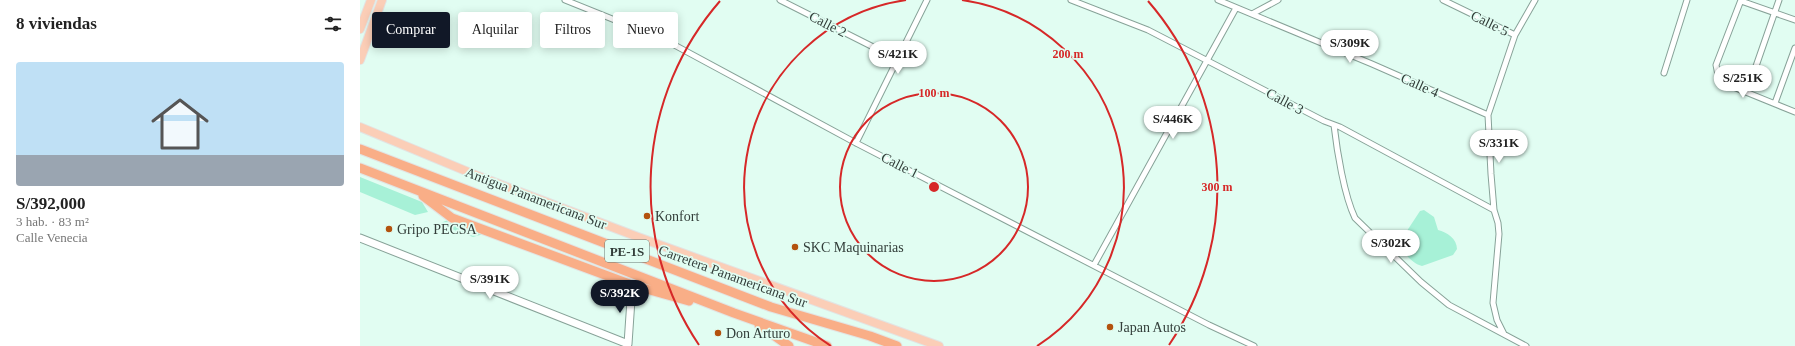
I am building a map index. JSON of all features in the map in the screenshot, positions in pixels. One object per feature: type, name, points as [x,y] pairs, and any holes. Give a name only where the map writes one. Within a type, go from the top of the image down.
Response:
[{"type":"highway","name":"Carretera Panamericana Sur","points":[[360,149],[771,307],[870,336],[897,346]]},
{"type":"highway","name":"PE-1S","points":[[360,168],[734,313],[827,346]]},
{"type":"highway","points":[[416,190],[452,218],[632,285],[734,313]]},
{"type":"highway","name":"PE-1S","points":[[748,318],[789,346]]},
{"type":"main road","points":[[360,28],[371,0]]},
{"type":"main road","points":[[360,60],[382,0]]},
{"type":"main road","name":"Antigua Panamericana Sur","points":[[360,127],[478,176],[630,235],[939,346]]},
{"type":"street","name":"Calle 1","points":[[565,0],[667,41],[856,143],[1094,265],[1209,326],[1254,346]]},
{"type":"street","name":"Calle 2","points":[[780,0],[897,59]]},
{"type":"street","points":[[856,143],[927,0]]},
{"type":"street","name":"Calle 3","points":[[1071,0],[1148,30],[1334,125],[1494,210]]},
{"type":"street","name":"Calle 4","points":[[1218,0],[1372,64],[1488,115]]},
{"type":"street","points":[[1252,14],[1278,0]]},
{"type":"street","name":"Calle 5","points":[[1443,0],[1515,35]]},
{"type":"street","points":[[1504,334],[1497,320],[1493,303],[1499,234],[1498,223],[1494,210],[1488,115],[1515,35],[1535,0]]},
{"type":"street","points":[[1664,73],[1687,0]]},
{"type":"street","points":[[1795,20],[1741,0],[1716,65],[1718,75],[1726,84],[1795,112]]},
{"type":"street","points":[[1747,92],[1778,0]]},
{"type":"street","points":[[1094,265],[1236,8]]},
{"type":"street","points":[[1775,103],[1795,48]]},
{"type":"street","points":[[1334,125],[1346,187],[1351,209],[1355,218],[1421,282],[1449,305],[1526,346]]},
{"type":"street","points":[[360,238],[629,345],[632,285]]},
{"type":"green space","points":[[360,177],[422,202],[428,212],[415,215],[360,192]]},
{"type":"green space","points":[[1424,210],[1434,217],[1438,230],[1445,232],[1453,239],[1457,245],[1457,249],[1453,255],[1422,266],[1415,263],[1408,257],[1399,243],[1420,211]]},
{"type":"green space","points":[[448,220],[487,233],[473,237],[438,224]]},
{"type":"place","name":"Konfort","points":[[647,216]]},
{"type":"place","name":"Gripo PECSA","points":[[389,229]]},
{"type":"place","name":"SKC Maquinarias","points":[[795,247]]},
{"type":"place","name":"Japan Autos","points":[[1110,327]]},
{"type":"place","name":"Don Arturo","points":[[718,333]]}]
